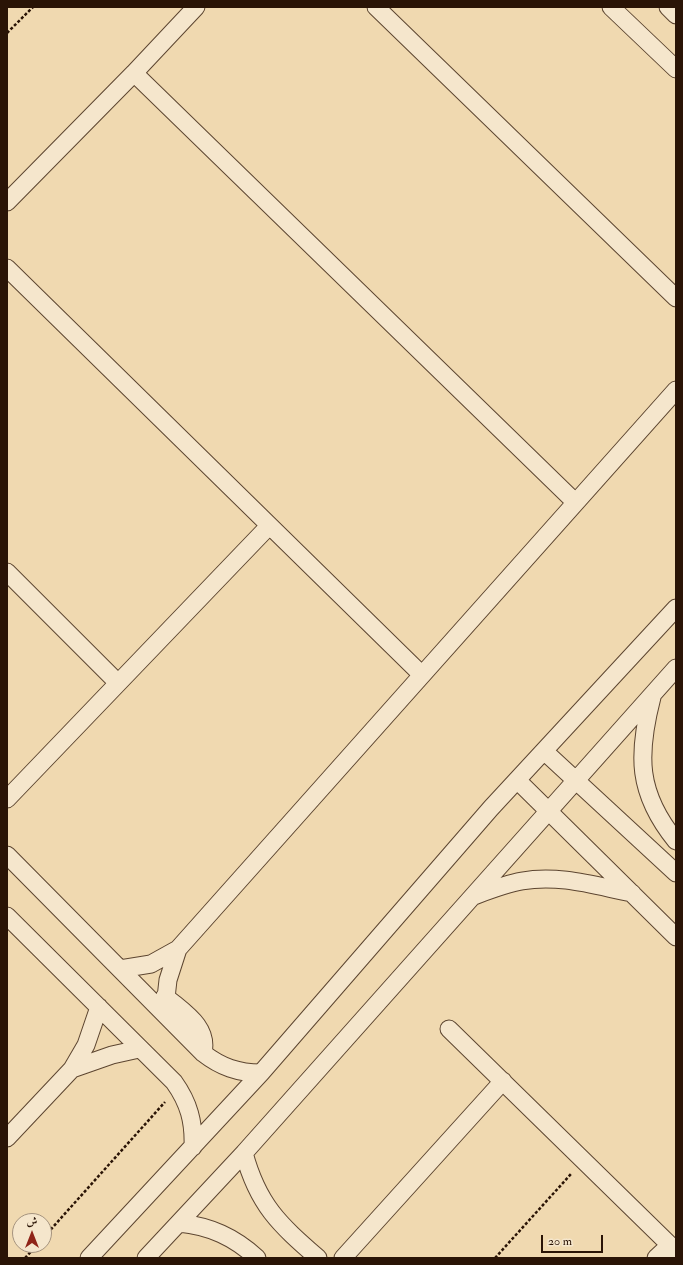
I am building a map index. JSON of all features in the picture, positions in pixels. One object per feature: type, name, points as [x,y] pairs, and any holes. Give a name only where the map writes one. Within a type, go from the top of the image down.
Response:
[{"type":"street","points":[[7,202],[134,73],[196,7]]},
{"type":"street","points":[[376,7],[676,298]]},
{"type":"street","points":[[611,7],[676,69]]},
{"type":"street","points":[[668,7],[676,15]]},
{"type":"street","points":[[134,73],[575,502]]},
{"type":"street","points":[[7,268],[422,675]]},
{"type":"street","points":[[120,969],[151,964],[178,949],[676,390]]},
{"type":"street","points":[[7,799],[269,526]]},
{"type":"street","points":[[7,572],[118,682]]},
{"type":"street","points":[[89,1258],[193,1148],[261,1073],[517,780],[676,608]]},
{"type":"street","points":[[146,1258],[244,1153],[676,668]]},
{"type":"street","points":[[653,693],[643,737],[642,766],[645,784],[655,810],[676,841]]},
{"type":"street","points":[[544,751],[676,873]]},
{"type":"street","points":[[517,780],[676,937]]},
{"type":"street","points":[[7,855],[203,1053],[224,1067],[248,1073],[261,1073]]},
{"type":"street","points":[[472,897],[510,884],[548,879],[575,881],[632,893]]},
{"type":"street","points":[[7,916],[99,1007],[178,1089],[191,1113],[194,1130],[193,1148]]},
{"type":"street","points":[[165,1015],[165,996],[170,972],[178,949]]},
{"type":"street","points":[[165,996],[199,1027],[204,1040],[203,1053]]},
{"type":"street","points":[[7,1138],[72,1069],[86,1046],[99,1007]]},
{"type":"street","points":[[450,1029],[673,1248],[656,1258]]},
{"type":"street","points":[[72,1069],[112,1055],[139,1049]]},
{"type":"street","points":[[343,1258],[503,1081]]},
{"type":"street","points":[[244,1153],[250,1172],[267,1208],[288,1232],[318,1258]]},
{"type":"street","points":[[179,1222],[201,1226],[229,1236],[257,1258]]},
{"type":"path","points":[[7,33],[33,7]]},
{"type":"path","points":[[52,1228],[178,1089]]},
{"type":"path","points":[[495,1258],[572,1173],[584,1182],[592,1169]]}]
